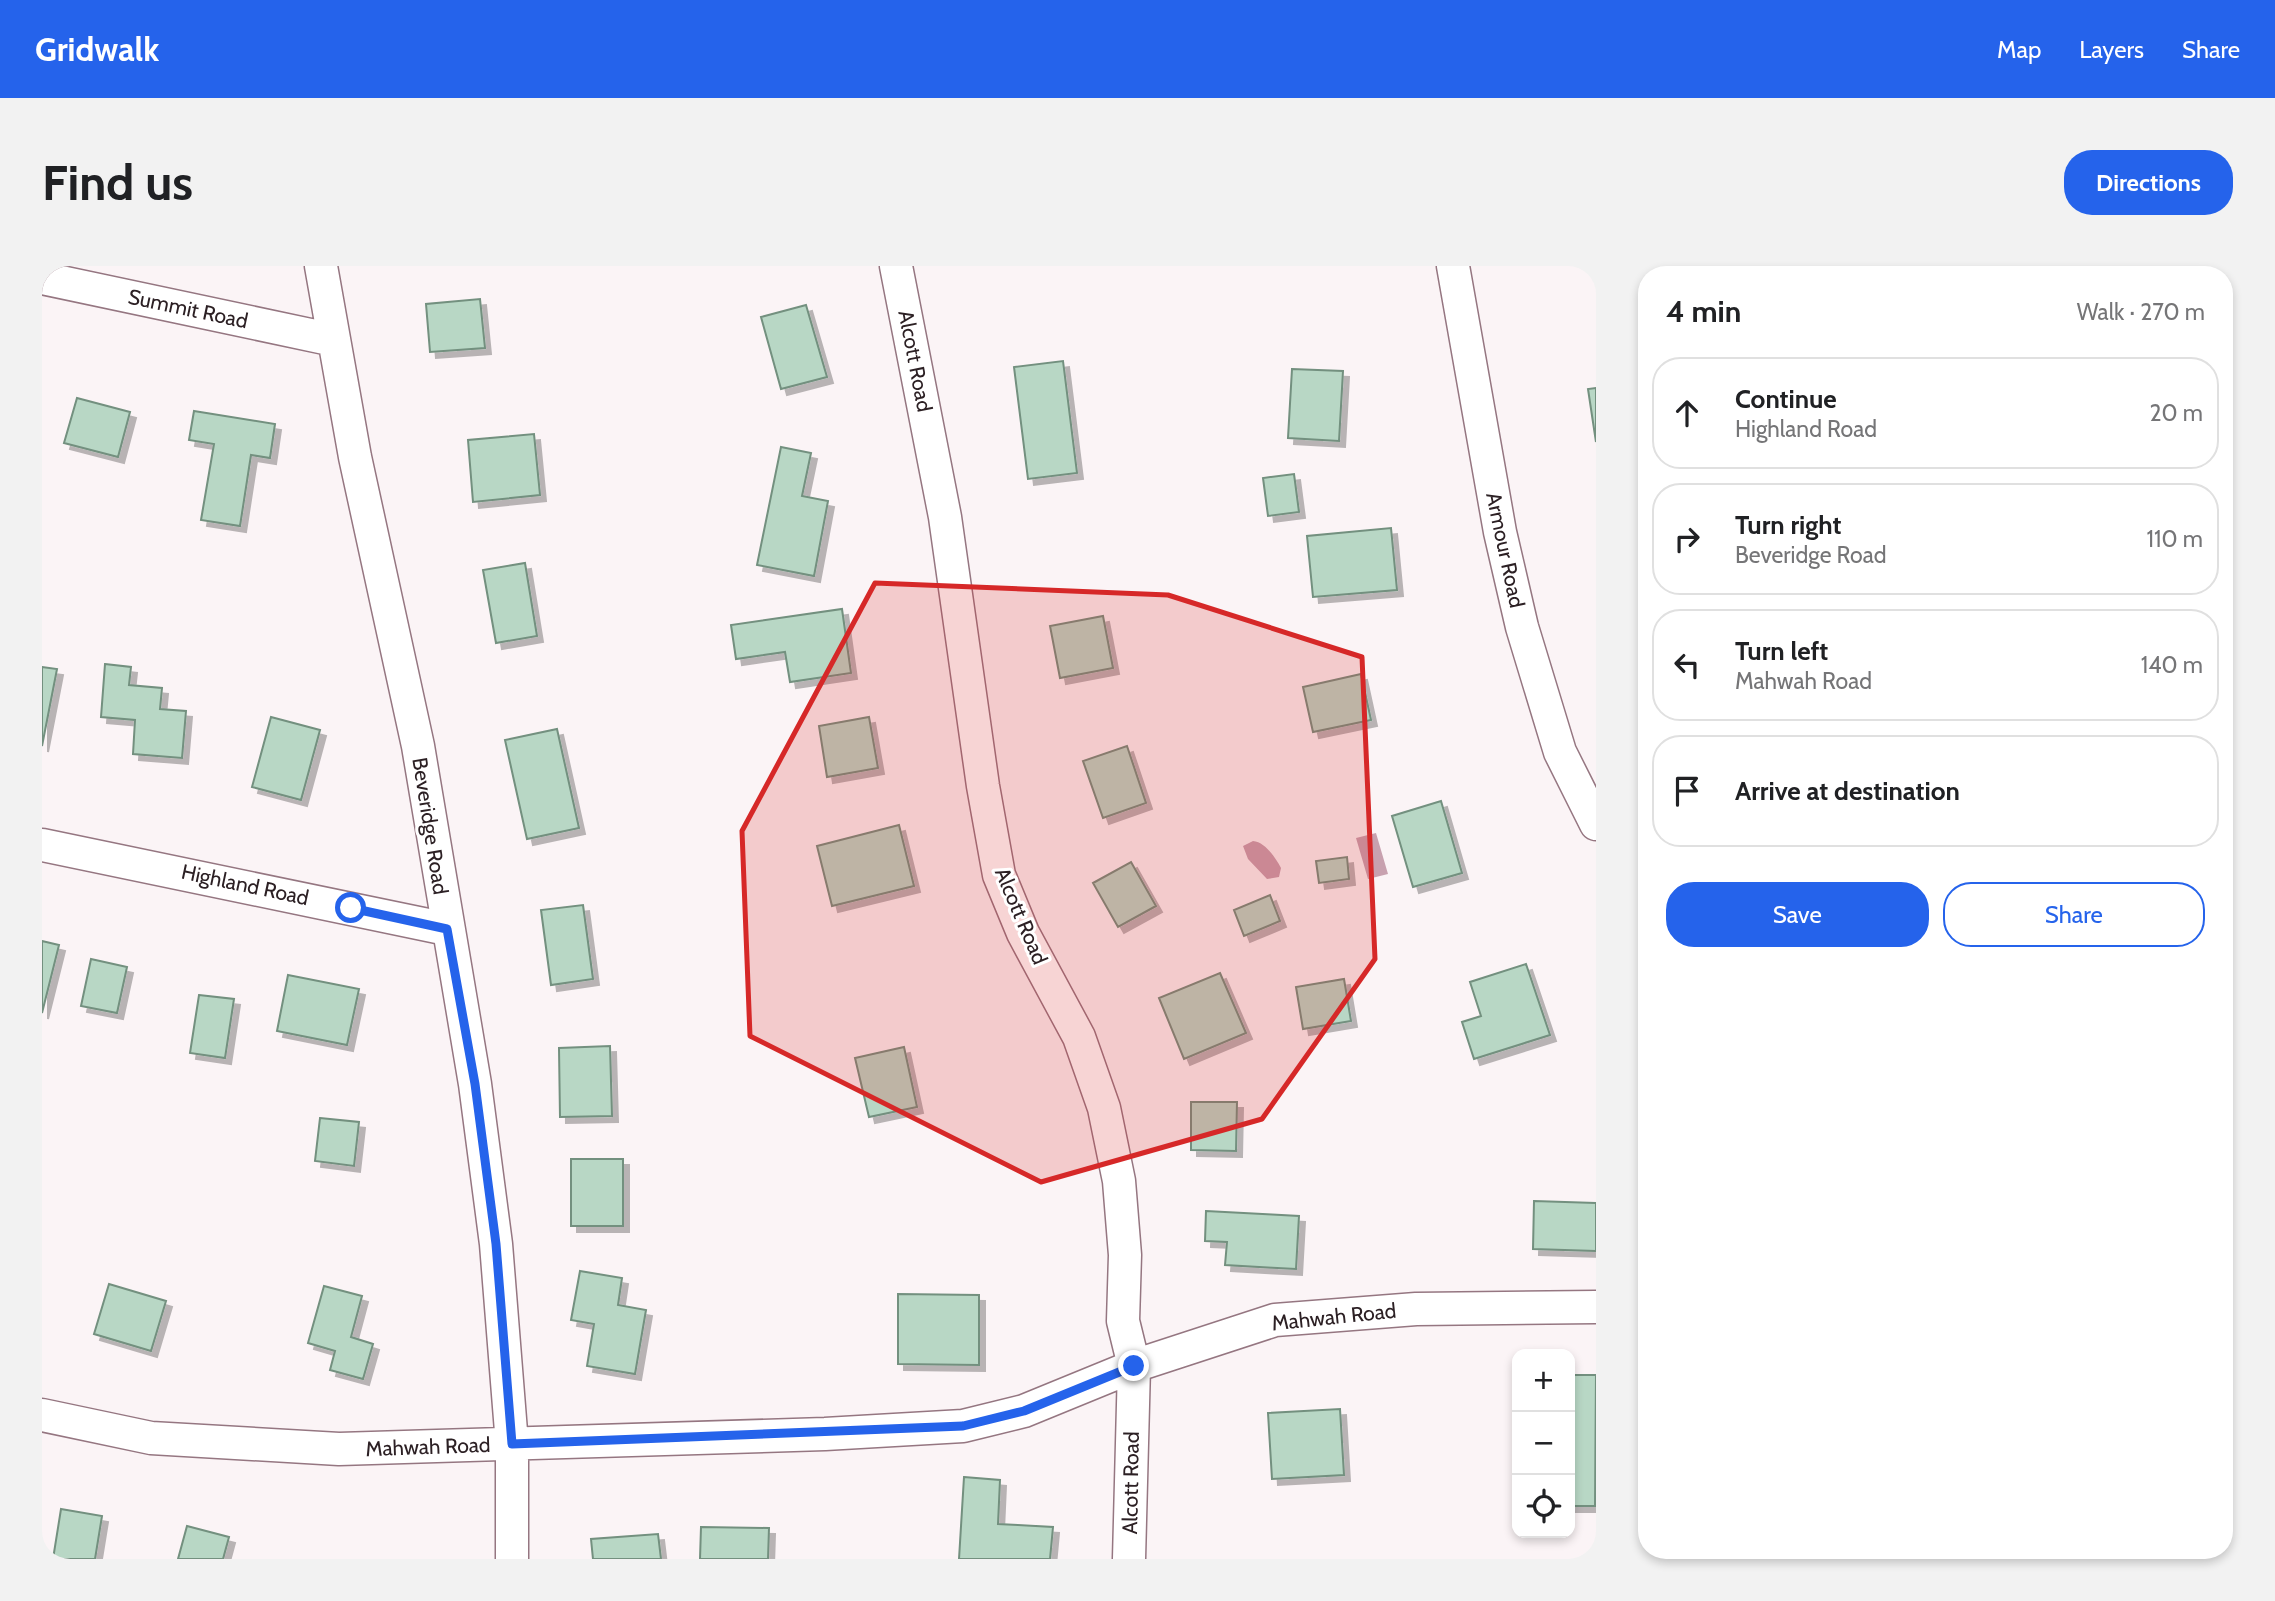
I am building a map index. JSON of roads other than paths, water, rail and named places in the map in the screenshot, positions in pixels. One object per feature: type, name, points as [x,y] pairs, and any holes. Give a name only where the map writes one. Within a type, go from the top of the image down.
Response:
[{"type":"street","name":"Beveridge Road","points":[[321,266],[355,457],[418,746],[475,1084],[496,1244],[512,1444],[512,1559]]},
{"type":"street","name":"Alcott Road","points":[[896,266],[945,517],[983,786],[999,875],[1023,933],[1079,1037],[1104,1108],[1119,1181],[1125,1255],[1124,1321],[1134,1366],[1129,1559]]},
{"type":"street","name":"Armour Road","points":[[1453,266],[1500,532],[1522,627],[1560,752],[1596,824]]},
{"type":"street","name":"Summit Road","points":[[42,278],[334,340]]},
{"type":"street","name":"Highland Road","points":[[42,845],[447,929]]},
{"type":"street","name":"Mahwah Road","points":[[42,1415],[151,1438],[339,1449],[963,1426],[1024,1411],[1134,1366],[1275,1320],[1416,1310],[1596,1307]]}]
